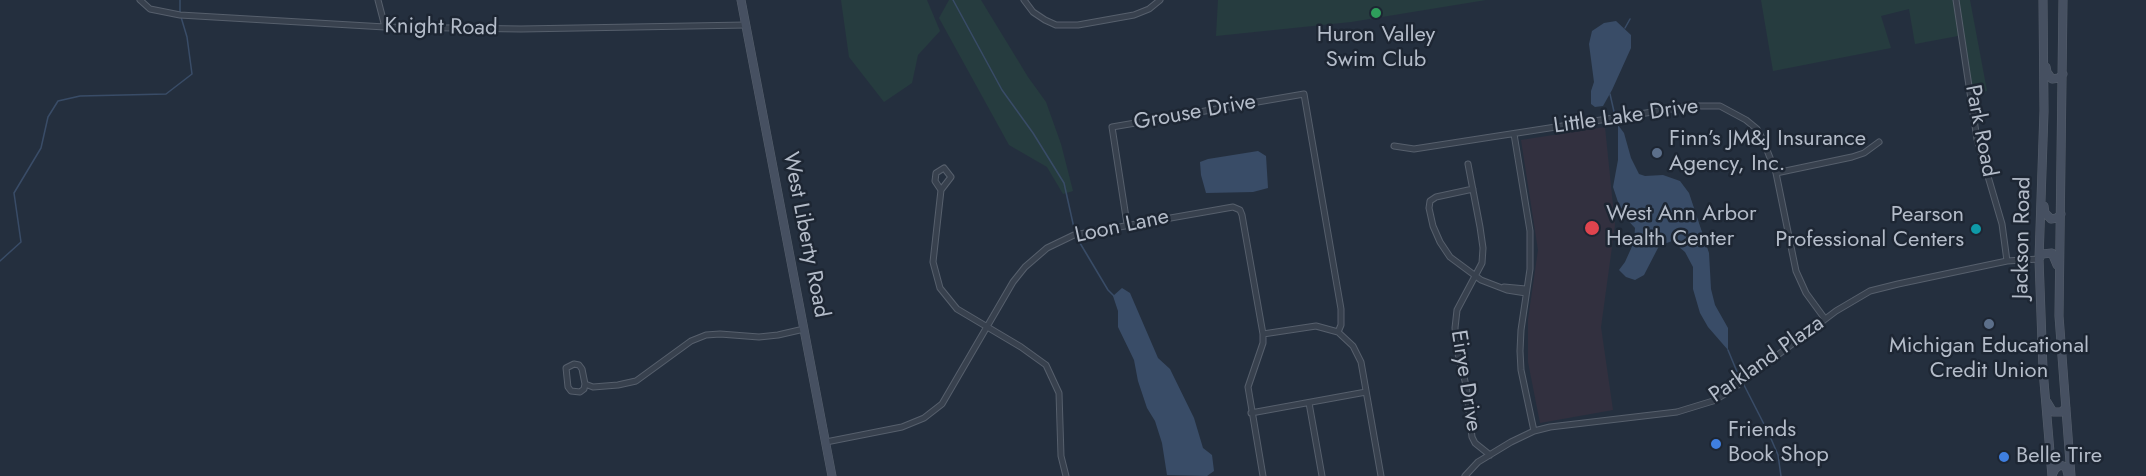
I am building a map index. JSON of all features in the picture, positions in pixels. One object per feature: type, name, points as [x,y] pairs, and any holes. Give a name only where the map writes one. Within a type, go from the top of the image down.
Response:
[{"type":"main road","name":"West Liberty Road","points":[[741,0],[832,476]]},
{"type":"main road","name":"Jackson Road","points":[[2043,0],[2044,56],[2039,259],[2045,398],[2052,476]]},
{"type":"main road","name":"Jackson Road","points":[[2062,0],[2059,316],[2070,476]]},
{"type":"main road","points":[[2044,56],[2049,77],[2055,79],[2063,74]]},
{"type":"main road","points":[[2041,186],[2047,217],[2054,220],[2061,214]]},
{"type":"main road","points":[[2039,259],[2042,254],[2052,253],[2060,278]]},
{"type":"main road","points":[[2045,398],[2053,412],[2061,412],[2066,408]]},
{"type":"main road","points":[[2052,476],[2060,465],[2066,467],[2070,476]]},
{"type":"street","name":"Knight Road","points":[[140,0],[150,9],[180,15],[385,27],[521,29],[746,25]]},
{"type":"street","points":[[378,0],[385,27]]},
{"type":"street","points":[[1024,0],[1033,12],[1045,20],[1056,25],[1078,26],[1134,15],[1149,9],[1160,0]]},
{"type":"street","name":"Park Road","points":[[1956,0],[1971,86],[1977,139],[2002,224],[2007,261]]},
{"type":"street","name":"Grouse Drive","points":[[1127,224],[1112,127],[1304,94],[1341,309],[1341,325],[1338,332]]},
{"type":"street","name":"Little Lake Drive","points":[[1394,146],[1414,149],[1691,106],[1720,106],[1733,111],[1756,129],[1766,145],[1776,174],[1796,271],[1806,293],[1825,319]]},
{"type":"street","points":[[1514,134],[1530,231],[1531,250],[1520,351],[1521,370],[1534,431]]},
{"type":"street","points":[[1776,174],[1852,157],[1864,153],[1879,142]]},
{"type":"street","name":"Eirye Drive","points":[[1468,164],[1483,249],[1482,263],[1457,310],[1456,350],[1466,385],[1472,437],[1475,443],[1490,455]]},
{"type":"street","points":[[941,190],[935,181],[936,173],[944,168],[951,177],[941,190],[933,262],[940,288],[957,309],[1021,347],[1046,365],[1059,393],[1061,456],[1066,476]]},
{"type":"street","points":[[1473,189],[1436,197],[1430,201],[1432,226],[1440,242],[1450,257],[1481,280],[1502,287],[1508,286],[1526,291]]},
{"type":"street","name":"Loon Lane","points":[[826,442],[902,427],[924,418],[942,404],[1013,282],[1024,267],[1047,248],[1074,234],[1230,207],[1237,208],[1242,215],[1263,334],[1263,343],[1248,387],[1263,476]]},
{"type":"street","name":"Parkland Plaza","points":[[1465,476],[1478,462],[1511,441],[1534,431],[1686,410],[1713,401],[1737,386],[1825,319],[1855,299],[1881,288],[2007,261],[2039,259]]},
{"type":"street","points":[[1263,334],[1311,326],[1338,332],[1353,346],[1358,355],[1366,392],[1381,476]]},
{"type":"street","points":[[585,384],[601,388],[636,381],[691,341],[706,335],[778,335],[804,329]]},
{"type":"street","points":[[574,364],[579,365],[585,384],[584,389],[580,392],[571,392],[568,387],[566,368],[574,364]]},
{"type":"street","points":[[1251,414],[1366,392]]},
{"type":"street","points":[[1309,403],[1322,476]]},
{"type":"shaded area","points":[[1605,127],[1615,225],[1601,327],[1613,410],[1540,423],[1528,362],[1528,319],[1538,250],[1521,140]]},
{"type":"green space","points":[[841,0],[927,0],[940,31],[918,55],[912,83],[884,102],[849,57]]},
{"type":"green space","points":[[949,0],[981,0],[1046,102],[1061,144],[1073,191],[1063,194],[1047,167],[1009,145],[939,18]]},
{"type":"green space","points":[[1218,0],[1486,0],[1351,22],[1216,36]]},
{"type":"green space","points":[[1761,0],[1970,0],[1987,91],[1979,93],[1981,115],[1976,115],[1958,36],[1915,44],[1909,9],[1881,16],[1891,48],[1773,71]]},
{"type":"water","points":[[1616,21],[1631,35],[1631,48],[1603,106],[1595,107],[1591,104],[1594,82],[1589,44],[1592,31],[1604,23]]},
{"type":"water","points":[[1618,125],[1624,133],[1631,158],[1639,174],[1663,175],[1680,181],[1689,193],[1709,253],[1711,289],[1715,305],[1728,328],[1728,350],[1708,327],[1700,313],[1693,289],[1693,267],[1685,252],[1672,241],[1659,246],[1644,275],[1635,280],[1626,277],[1619,270],[1634,242],[1635,228],[1622,214],[1613,187],[1618,160]]},
{"type":"water","points":[[1258,151],[1266,156],[1268,188],[1253,192],[1206,193],[1200,162]]},
{"type":"water","points":[[1122,288],[1130,293],[1158,358],[1170,369],[1194,418],[1203,448],[1212,455],[1214,471],[1207,476],[1167,475],[1162,443],[1155,421],[1147,408],[1134,360],[1118,327],[1118,311],[1113,296]]},
{"type":"waterway","points":[[180,0],[180,12]]},
{"type":"waterway","points":[[953,0],[1002,90],[1033,133],[1064,183],[1074,228]]},
{"type":"waterway","points":[[0,261],[21,242],[14,193],[41,148],[48,117],[58,101],[80,96],[166,94],[192,74],[187,37],[181,17]]},
{"type":"waterway","points":[[1625,28],[1630,19]]},
{"type":"waterway","points":[[1610,94],[1615,116]]},
{"type":"waterway","points":[[1077,238],[1108,290],[1114,296]]},
{"type":"waterway","points":[[1728,350],[1740,379]]},
{"type":"waterway","points":[[1743,383],[1778,455],[1781,476]]},
{"type":"place","name":"Huron Valley Swim Club","points":[[1376,13]]},
{"type":"place","name":"Finn’s JM&J Insurance Agency, Inc.","points":[[1657,153]]},
{"type":"place","name":"West Ann Arbor Health Center","points":[[1592,228]]},
{"type":"place","name":"Pearson Professional Centers","points":[[1976,229]]},
{"type":"place","name":"Michigan Educational Credit Union","points":[[1989,324]]},
{"type":"place","name":"Friends Book Shop","points":[[1716,444]]},
{"type":"place","name":"Belle Tire","points":[[2004,457]]}]
